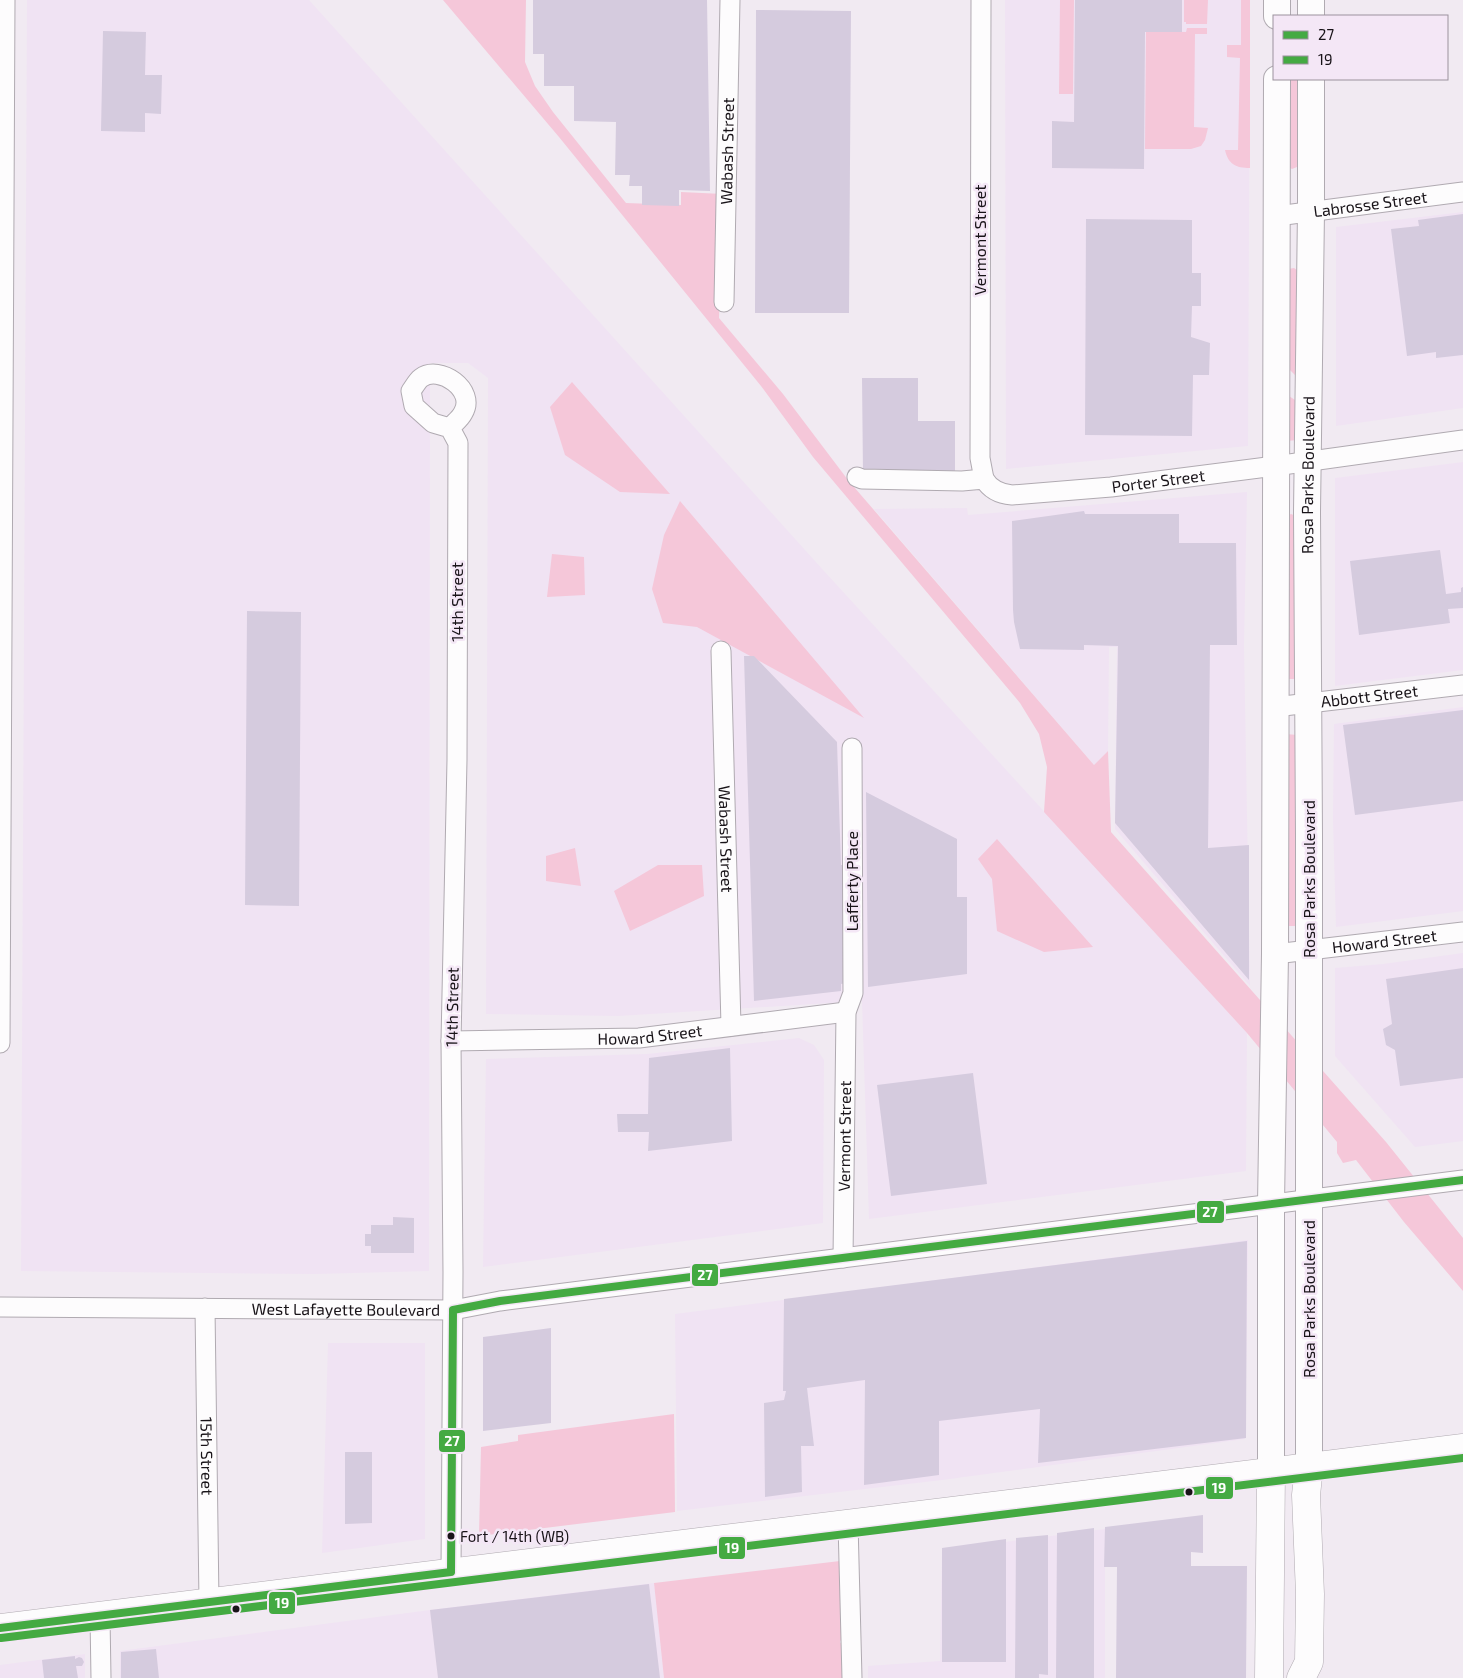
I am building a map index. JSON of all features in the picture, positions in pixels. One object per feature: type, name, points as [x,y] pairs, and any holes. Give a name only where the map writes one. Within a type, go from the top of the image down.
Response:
[{"type":"main road","points":[[1277,0],[1277,15]]},
{"type":"main road","points":[[1311,0],[1311,15]]},
{"type":"main road","name":"Rosa Parks Boulevard","points":[[1269,1678],[1271,1204],[1275,954],[1277,80]]},
{"type":"main road","name":"Rosa Parks Boulevard","points":[[1302,1678],[1309,1662],[1310,1594],[1306,1495],[1309,1466],[1319,1198],[1309,1172],[1308,512],[1311,80]]},
{"type":"main road","points":[[1277,172],[1292,177],[1302,176],[1311,170]]},
{"type":"main road","points":[[1277,259],[1286,252],[1292,251],[1299,251],[1310,256]]},
{"type":"main road","points":[[1276,361],[1279,372],[1285,379],[1298,388],[1309,390]]},
{"type":"main road","points":[[1275,515],[1280,508],[1288,506],[1296,506],[1308,512]]},
{"type":"main road","points":[[0,1628],[1463,1448]]},
{"type":"main road","points":[[1270,1595],[1310,1594]]},
{"type":"street","points":[[0,1043],[1,492],[5,0]]},
{"type":"street","name":"Wabash Street","points":[[724,302],[730,0]]},
{"type":"street","name":"Vermont Street","points":[[981,0],[980,449],[984,479]]},
{"type":"street","name":"Labrosse Street","points":[[1277,216],[1463,192]]},
{"type":"street","name":"14th Street","points":[[451,1572],[453,1310],[451,1041],[456,760],[454,435]]},
{"type":"street","name":"Porter Street","points":[[984,479],[991,488],[1001,493],[1012,495],[1095,489],[1463,440]]},
{"type":"street","points":[[857,476],[862,480],[962,481],[984,479]]},
{"type":"street","name":"Wabash Street","points":[[721,651],[730,1026]]},
{"type":"street","name":"Abbott Street","points":[[1275,707],[1463,685]]},
{"type":"street","name":"Lafferty Place","points":[[846,1012],[853,993],[852,748]]},
{"type":"street","name":"Howard Street","points":[[1275,954],[1463,932]]},
{"type":"street","name":"Vermont Street","points":[[843,1258],[846,1012]]},
{"type":"street","name":"Howard Street","points":[[451,1041],[639,1038],[846,1012]]},
{"type":"street","name":"West Lafayette Boulevard","points":[[0,1307],[453,1310],[500,1301],[1463,1180]]},
{"type":"street","name":"15th Street","points":[[205,1308],[209,1602]]},
{"type":"street","points":[[848,1523],[852,1678]]},
{"type":"street","points":[[100,1616],[101,1678]]},
{"type":"shaded area","points":[[27,0],[309,0],[824,571],[1247,1033],[1246,1171],[869,1219],[862,1001],[618,1016],[486,1014],[488,378],[468,363],[430,363],[429,1271],[315,1274],[21,1271]]},
{"type":"shaded area","points":[[443,0],[526,0],[525,62],[535,86],[553,112],[626,203],[681,205],[681,192],[723,194],[719,318],[783,394],[848,480],[1094,765],[1108,751],[1111,832],[1386,1142],[1463,1238],[1463,1291],[1404,1222],[1356,1160],[1343,1163],[1337,1153],[1337,1142],[1247,1033],[1044,812],[1047,767],[1039,734],[1020,703],[813,457],[761,386],[559,137]]},
{"type":"shaded area","points":[[1005,0],[1250,0],[1248,446],[1006,469]]},
{"type":"shaded area","points":[[1060,0],[1074,0],[1073,94],[1059,94]]},
{"type":"shaded area","points":[[1184,0],[1208,0],[1207,24],[1186,24],[1184,22]]},
{"type":"shaded area","points":[[1241,0],[1250,0],[1250,168],[1233,164],[1228,159],[1225,150],[1238,150],[1240,58],[1227,57],[1227,45],[1241,45]]},
{"type":"shaded area","points":[[1187,28],[1207,28],[1207,34],[1195,34],[1194,127],[1208,128],[1205,140],[1201,146],[1191,149],[1145,149],[1146,31],[1186,32]]},
{"type":"shaded area","points":[[1286,80],[1298,80],[1300,87],[1299,165],[1292,169],[1287,166]]},
{"type":"shaded area","points":[[1463,212],[1463,408],[1336,426],[1336,227]]},
{"type":"shaded area","points":[[1294,268],[1297,270],[1298,375],[1295,375],[1289,369],[1288,269]]},
{"type":"shaded area","points":[[572,382],[670,494],[620,492],[565,455],[550,407]]},
{"type":"shaded area","points":[[1286,394],[1298,402],[1298,440],[1286,441]]},
{"type":"shaded area","points":[[1463,462],[1463,670],[1335,686],[1335,478]]},
{"type":"shaded area","points":[[1247,492],[1244,645],[1250,986],[1115,829],[1117,647],[1109,647],[1108,751],[1094,765],[874,509],[967,508],[968,515]]},
{"type":"shaded area","points":[[680,501],[864,718],[697,627],[663,623],[652,589],[664,535]]},
{"type":"shaded area","points":[[1289,515],[1296,516],[1298,679],[1284,679]]},
{"type":"shaded area","points":[[552,554],[584,557],[585,595],[547,597]]},
{"type":"shaded area","points":[[1463,707],[1463,911],[1336,927],[1333,819],[1334,724]]},
{"type":"shaded area","points":[[1285,734],[1298,735],[1297,926],[1284,926]]},
{"type":"shaded area","points":[[997,839],[1093,947],[1044,952],[997,931],[992,879],[978,859]]},
{"type":"shaded area","points":[[575,848],[581,886],[546,881],[546,856]]},
{"type":"shaded area","points":[[658,865],[702,865],[704,896],[630,931],[614,891]]},
{"type":"shaded area","points":[[1463,953],[1463,1141],[1415,1147],[1335,1056],[1335,968],[1383,964]]},
{"type":"shaded area","points":[[799,1038],[814,1045],[824,1060],[823,1223],[483,1267],[486,1059],[647,1054]]},
{"type":"shaded area","points":[[1248,1240],[1245,1439],[942,1480],[677,1511],[675,1314]]},
{"type":"shaded area","points":[[328,1343],[425,1343],[425,1539],[322,1553]]},
{"type":"shaded area","points":[[674,1414],[675,1512],[479,1536],[481,1447],[518,1441],[518,1435]]},
{"type":"shaded area","points":[[1105,1529],[1105,1678],[868,1678],[868,1666],[940,1661],[942,1550]]},
{"type":"shaded area","points":[[840,1561],[842,1638],[840,1642],[842,1645],[844,1678],[664,1678],[654,1583]]},
{"type":"shaded area","points":[[654,1583],[664,1678],[120,1678],[120,1651],[430,1610]]},
{"type":"shaded area","points":[[85,1654],[85,1678],[0,1678],[0,1665]]},
{"type":"building","points":[[533,0],[707,0],[710,191],[679,190],[679,206],[642,205],[642,186],[629,186],[630,175],[615,175],[616,122],[574,121],[574,86],[544,86],[544,54],[533,54]]},
{"type":"building","points":[[1075,0],[1182,0],[1182,32],[1145,32],[1144,169],[1052,168],[1052,121],[1074,122]]},
{"type":"building","points":[[756,10],[851,11],[849,313],[755,313]]},
{"type":"building","points":[[103,31],[146,32],[145,75],[162,75],[161,114],[145,113],[145,132],[101,131]]},
{"type":"building","points":[[1463,214],[1463,355],[1436,358],[1436,352],[1407,356],[1391,229],[1419,226],[1418,220]]},
{"type":"building","points":[[1086,219],[1192,220],[1192,273],[1201,273],[1201,306],[1192,306],[1191,337],[1210,343],[1209,375],[1193,375],[1192,436],[1085,435]]},
{"type":"building","points":[[862,378],[918,378],[918,421],[955,421],[955,474],[863,474]]},
{"type":"building","points":[[1084,511],[1085,514],[1179,514],[1179,543],[1236,543],[1237,645],[1210,645],[1208,848],[1249,845],[1249,980],[1115,823],[1118,646],[1084,645],[1084,650],[1020,649],[1013,610],[1012,521]]},
{"type":"building","points":[[1440,550],[1446,594],[1461,592],[1463,587],[1463,608],[1448,609],[1450,623],[1359,635],[1350,561]]},
{"type":"building","points":[[247,611],[301,612],[299,906],[245,905]]},
{"type":"building","points":[[744,656],[754,656],[837,742],[841,865],[847,865],[846,983],[841,984],[841,991],[754,1001]]},
{"type":"building","points":[[1463,710],[1463,801],[1355,815],[1343,725]]},
{"type":"building","points":[[866,792],[957,839],[957,897],[967,897],[967,974],[868,987]]},
{"type":"building","points":[[1463,968],[1463,1078],[1400,1086],[1395,1050],[1386,1045],[1383,1029],[1392,1024],[1386,979]]},
{"type":"building","points":[[730,1048],[732,1141],[648,1151],[649,1132],[618,1132],[617,1114],[648,1114],[649,1058]]},
{"type":"building","points":[[973,1073],[987,1184],[891,1196],[877,1085]]},
{"type":"building","points":[[393,1217],[414,1218],[414,1253],[371,1253],[371,1246],[365,1246],[365,1234],[371,1234],[371,1225],[393,1225]]},
{"type":"building","points":[[1247,1241],[1246,1438],[1038,1463],[1040,1409],[939,1421],[939,1475],[864,1485],[865,1380],[807,1388],[814,1446],[801,1446],[802,1492],[765,1497],[764,1403],[784,1400],[786,1391],[783,1391],[784,1299]]},
{"type":"building","points":[[551,1328],[551,1423],[483,1431],[483,1337]]},
{"type":"building","points":[[345,1452],[372,1452],[372,1523],[345,1524]]},
{"type":"building","points":[[1203,1515],[1203,1553],[1191,1552],[1191,1566],[1247,1566],[1246,1678],[1116,1678],[1117,1567],[1104,1567],[1105,1527]]},
{"type":"building","points":[[1094,1528],[1094,1678],[1056,1678],[1057,1533]]},
{"type":"building","points":[[1048,1535],[1048,1675],[1039,1674],[1039,1678],[1015,1678],[1016,1538]]},
{"type":"building","points":[[1006,1539],[1006,1662],[942,1662],[942,1548]]},
{"type":"building","points":[[649,1584],[660,1678],[438,1678],[430,1610]]},
{"type":"building","points":[[156,1649],[159,1678],[121,1678],[121,1652]]},
{"type":"building","points":[[75,1656],[75,1659],[82,1658],[84,1662],[82,1666],[76,1666],[78,1678],[44,1678],[42,1660]]},
{"type":"transit line","name":"27","points":[[453,1310],[500,1301],[1463,1180]]},
{"type":"transit line","name":"27","points":[[451,1572],[453,1310]]},
{"type":"transit line","name":"19","points":[[1,1638],[1463,1458]]},
{"type":"transit line","name":"27","points":[[0,1628],[451,1572]]},
{"type":"place","name":"Fort / 14th (WB)","points":[[451,1536]]}]
